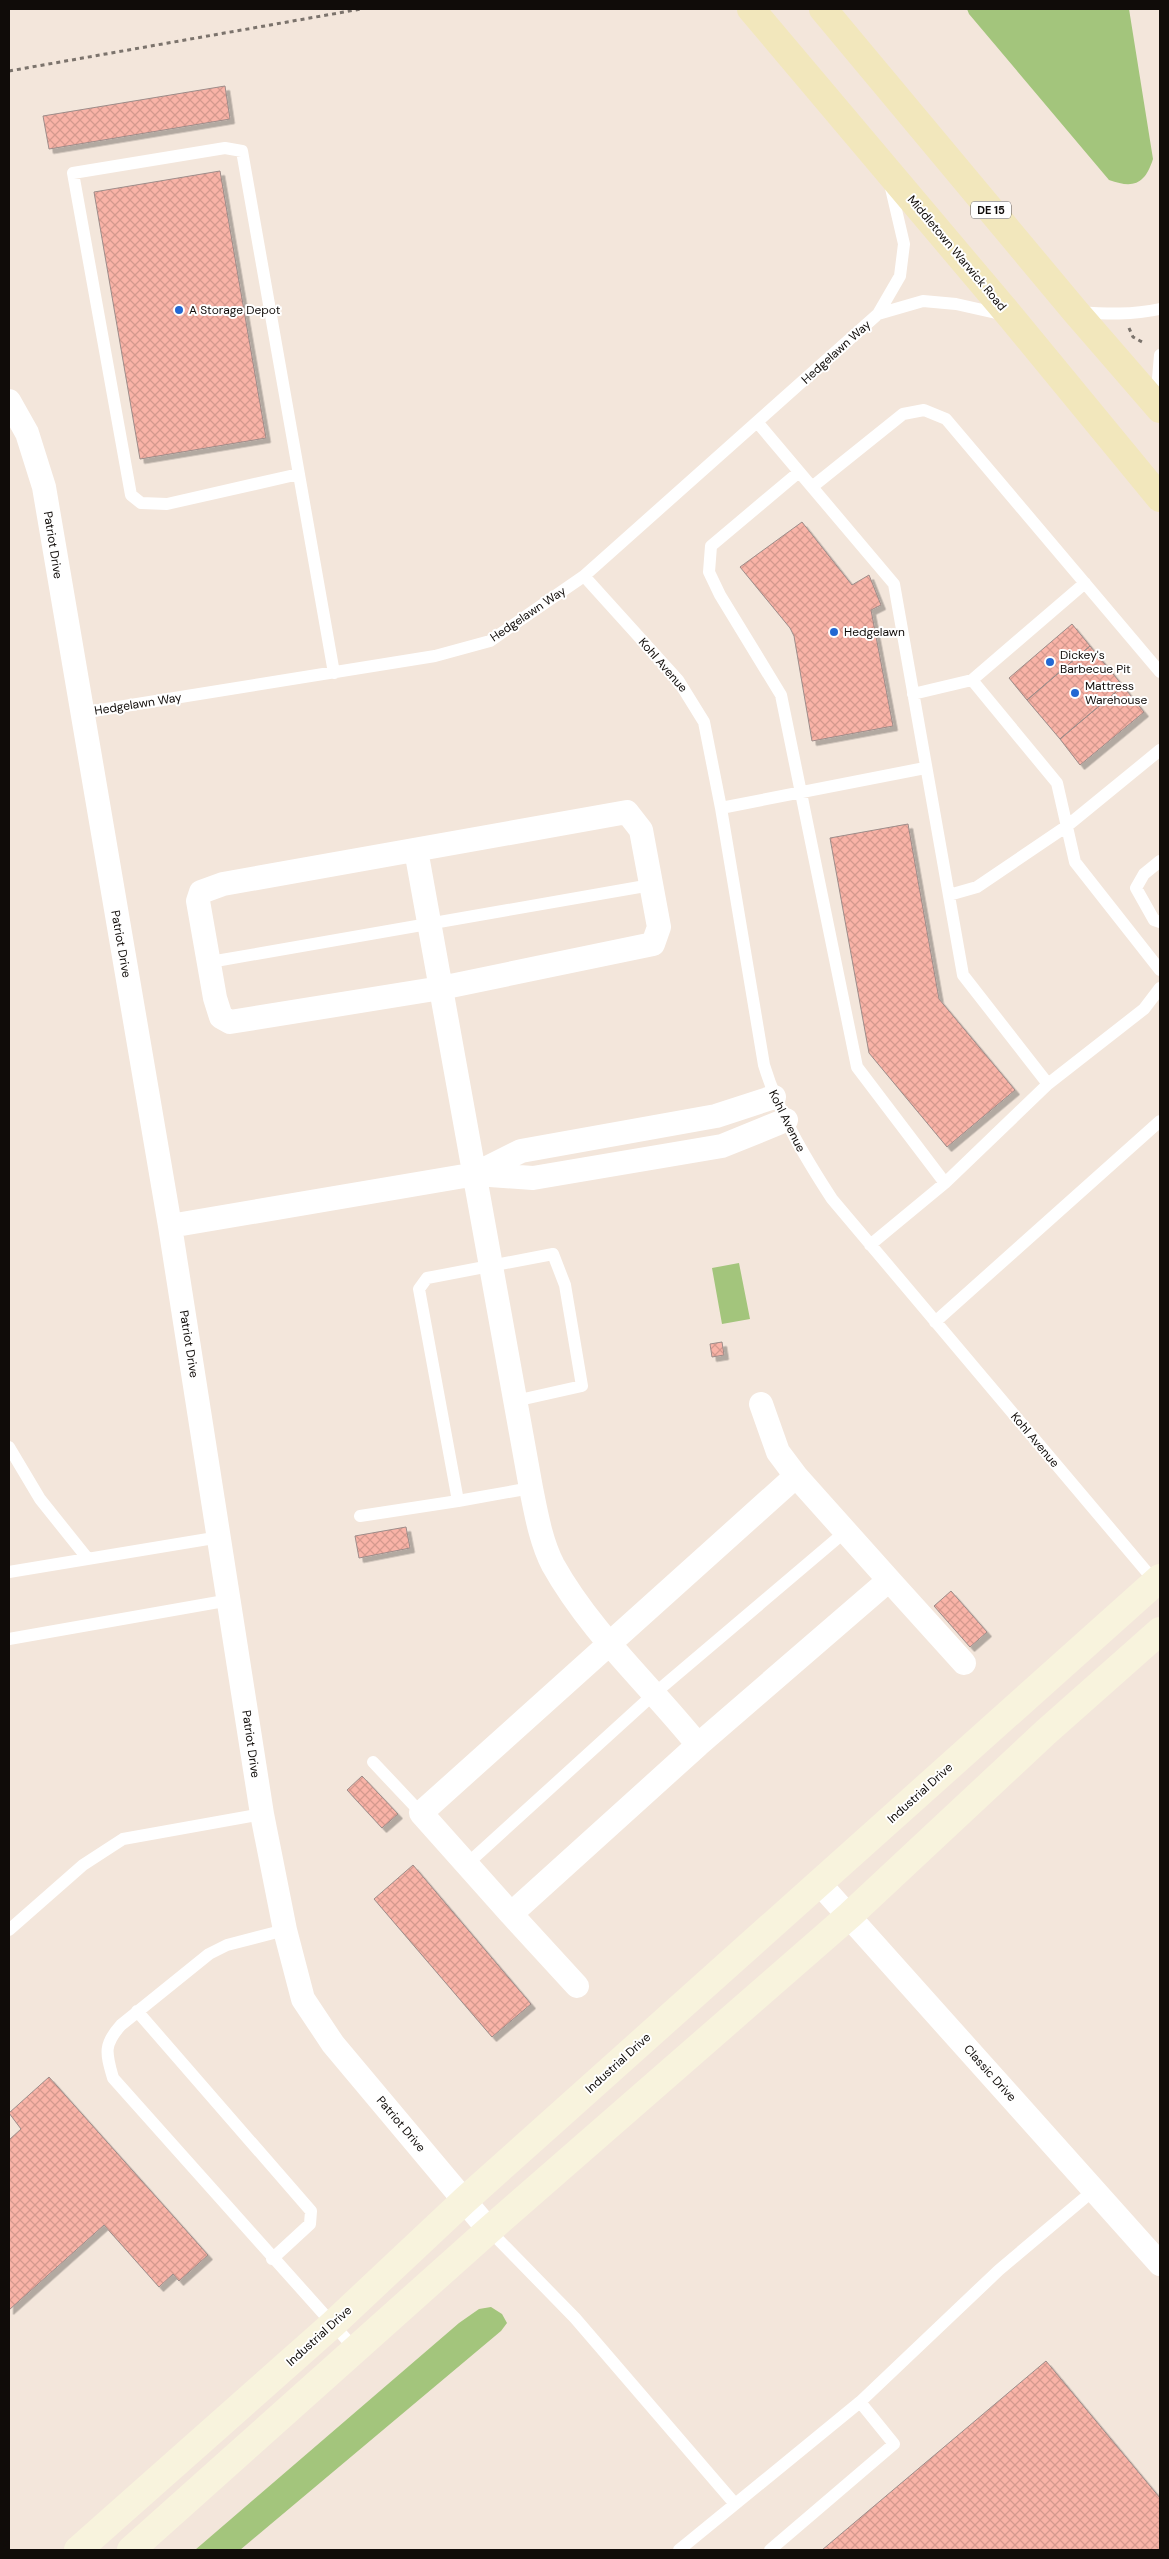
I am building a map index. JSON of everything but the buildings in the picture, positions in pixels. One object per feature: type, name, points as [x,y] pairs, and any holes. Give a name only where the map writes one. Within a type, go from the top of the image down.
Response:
[{"type":"main road","name":"Middletown Warwick Road","points":[[751,9],[1011,316],[1160,498]]},
{"type":"main road","name":"DE 15","points":[[823,9],[1075,312],[1158,407]]},
{"type":"street","name":"Patriot Drive","points":[[9,401],[26,433],[44,487],[81,713],[170,1226],[262,1814],[285,1930],[302,1999],[333,2044],[489,2230]]},
{"type":"street","points":[[627,812],[641,830],[659,927],[653,944],[441,988],[230,1022],[221,1017],[214,998],[210,962],[198,901],[201,892],[222,884],[416,850],[627,812]]},
{"type":"street","points":[[416,850],[476,1174],[531,1488],[538,1519],[552,1564],[608,1645],[655,1693],[698,1745]]},
{"type":"street","points":[[476,1174],[521,1152],[716,1116],[774,1097]]},
{"type":"street","points":[[170,1226],[476,1174],[534,1178],[722,1146],[786,1120]]},
{"type":"street","points":[[761,1404],[778,1452],[796,1476],[964,1663]]},
{"type":"street","points":[[577,1986],[421,1813],[796,1476]]},
{"type":"street","points":[[511,1914],[698,1745],[889,1580]]},
{"type":"street","name":"Industrial Drive","points":[[78,2550],[333,2324],[465,2200],[819,1883],[1159,1582]]},
{"type":"street","points":[[131,2550],[489,2230],[850,1915],[1046,1732],[1160,1631]]},
{"type":"street","name":"Classic Drive","points":[[819,1883],[850,1915],[1160,2264]]},
{"type":"lane","points":[[298,474],[167,504],[141,503],[130,495],[73,173],[226,148],[242,152],[334,673]]},
{"type":"lane","points":[[878,314],[900,276],[904,244],[887,171]]},
{"type":"lane","points":[[878,314],[924,301],[956,304],[1011,316]]},
{"type":"lane","points":[[1075,312],[1139,313],[1160,309]]},
{"type":"lane","name":"Hedgelawn Way","points":[[81,713],[435,656],[490,641],[584,576],[878,314]]},
{"type":"lane","points":[[1158,407],[1160,355]]},
{"type":"lane","points":[[812,487],[903,414],[924,410],[946,419],[1160,672]]},
{"type":"lane","points":[[757,422],[894,584],[963,975],[1048,1084]]},
{"type":"lane","points":[[800,472],[711,546],[709,572],[720,596],[782,695],[858,1067],[945,1182]]},
{"type":"lane","name":"Kohl Avenue","points":[[584,576],[678,680],[704,722],[722,808],[764,1065],[774,1097],[800,1149],[832,1199],[935,1322],[1159,1582]]},
{"type":"lane","points":[[913,694],[972,680],[1085,583]]},
{"type":"lane","points":[[972,680],[1058,783],[1075,862],[1160,970]]},
{"type":"lane","points":[[949,895],[977,887],[1067,826],[1160,750]]},
{"type":"lane","points":[[722,808],[925,768]]},
{"type":"lane","points":[[1160,861],[1144,874],[1136,888],[1154,920],[1160,922]]},
{"type":"lane","points":[[210,962],[651,885]]},
{"type":"lane","points":[[870,1244],[945,1182],[1048,1084],[1144,1009],[1160,988]]},
{"type":"lane","points":[[935,1322],[1160,1121]]},
{"type":"lane","points":[[458,1500],[419,1289],[427,1278],[552,1254],[564,1285],[582,1386],[515,1401]]},
{"type":"lane","points":[[9,1447],[40,1499],[88,1559]]},
{"type":"lane","points":[[360,1516],[531,1488]]},
{"type":"lane","points":[[467,1864],[655,1693],[846,1531]]},
{"type":"lane","points":[[9,1572],[220,1538]]},
{"type":"lane","points":[[9,1639],[230,1600]]},
{"type":"lane","points":[[373,1762],[421,1813]]},
{"type":"lane","points":[[9,1930],[82,1865],[123,1840],[262,1814]]},
{"type":"lane","points":[[285,1930],[227,1945],[209,1954],[137,2011],[109,2038],[107,2056],[113,2078],[355,2350]]},
{"type":"lane","points":[[137,2011],[311,2211],[310,2224],[272,2258]]},
{"type":"lane","points":[[678,2550],[860,2402],[999,2270],[1094,2190]]},
{"type":"lane","points":[[489,2230],[575,2318],[735,2504]]},
{"type":"lane","points":[[770,2550],[894,2444],[860,2402]]},
{"type":"path","points":[[9,71],[361,9]]},
{"type":"path","points":[[1128,325],[1133,337],[1144,343]]},
{"type":"shaded area","points":[[967,9],[1129,9],[1153,159],[1142,179],[1132,184],[1109,180],[969,14]]},
{"type":"shaded area","points":[[739,1263],[750,1319],[722,1324],[712,1268]]},
{"type":"shaded area","points":[[491,2307],[502,2314],[507,2323],[501,2331],[240,2550],[195,2550],[459,2323],[479,2309]]},
{"type":"place","name":"A Storage Depot","points":[[179,310]]},
{"type":"place","name":"Hedgelawn","points":[[834,632]]},
{"type":"place","name":"Dickey's Barbecue Pit","points":[[1050,662]]},
{"type":"place","name":"Mattress Warehouse","points":[[1075,693]]}]
